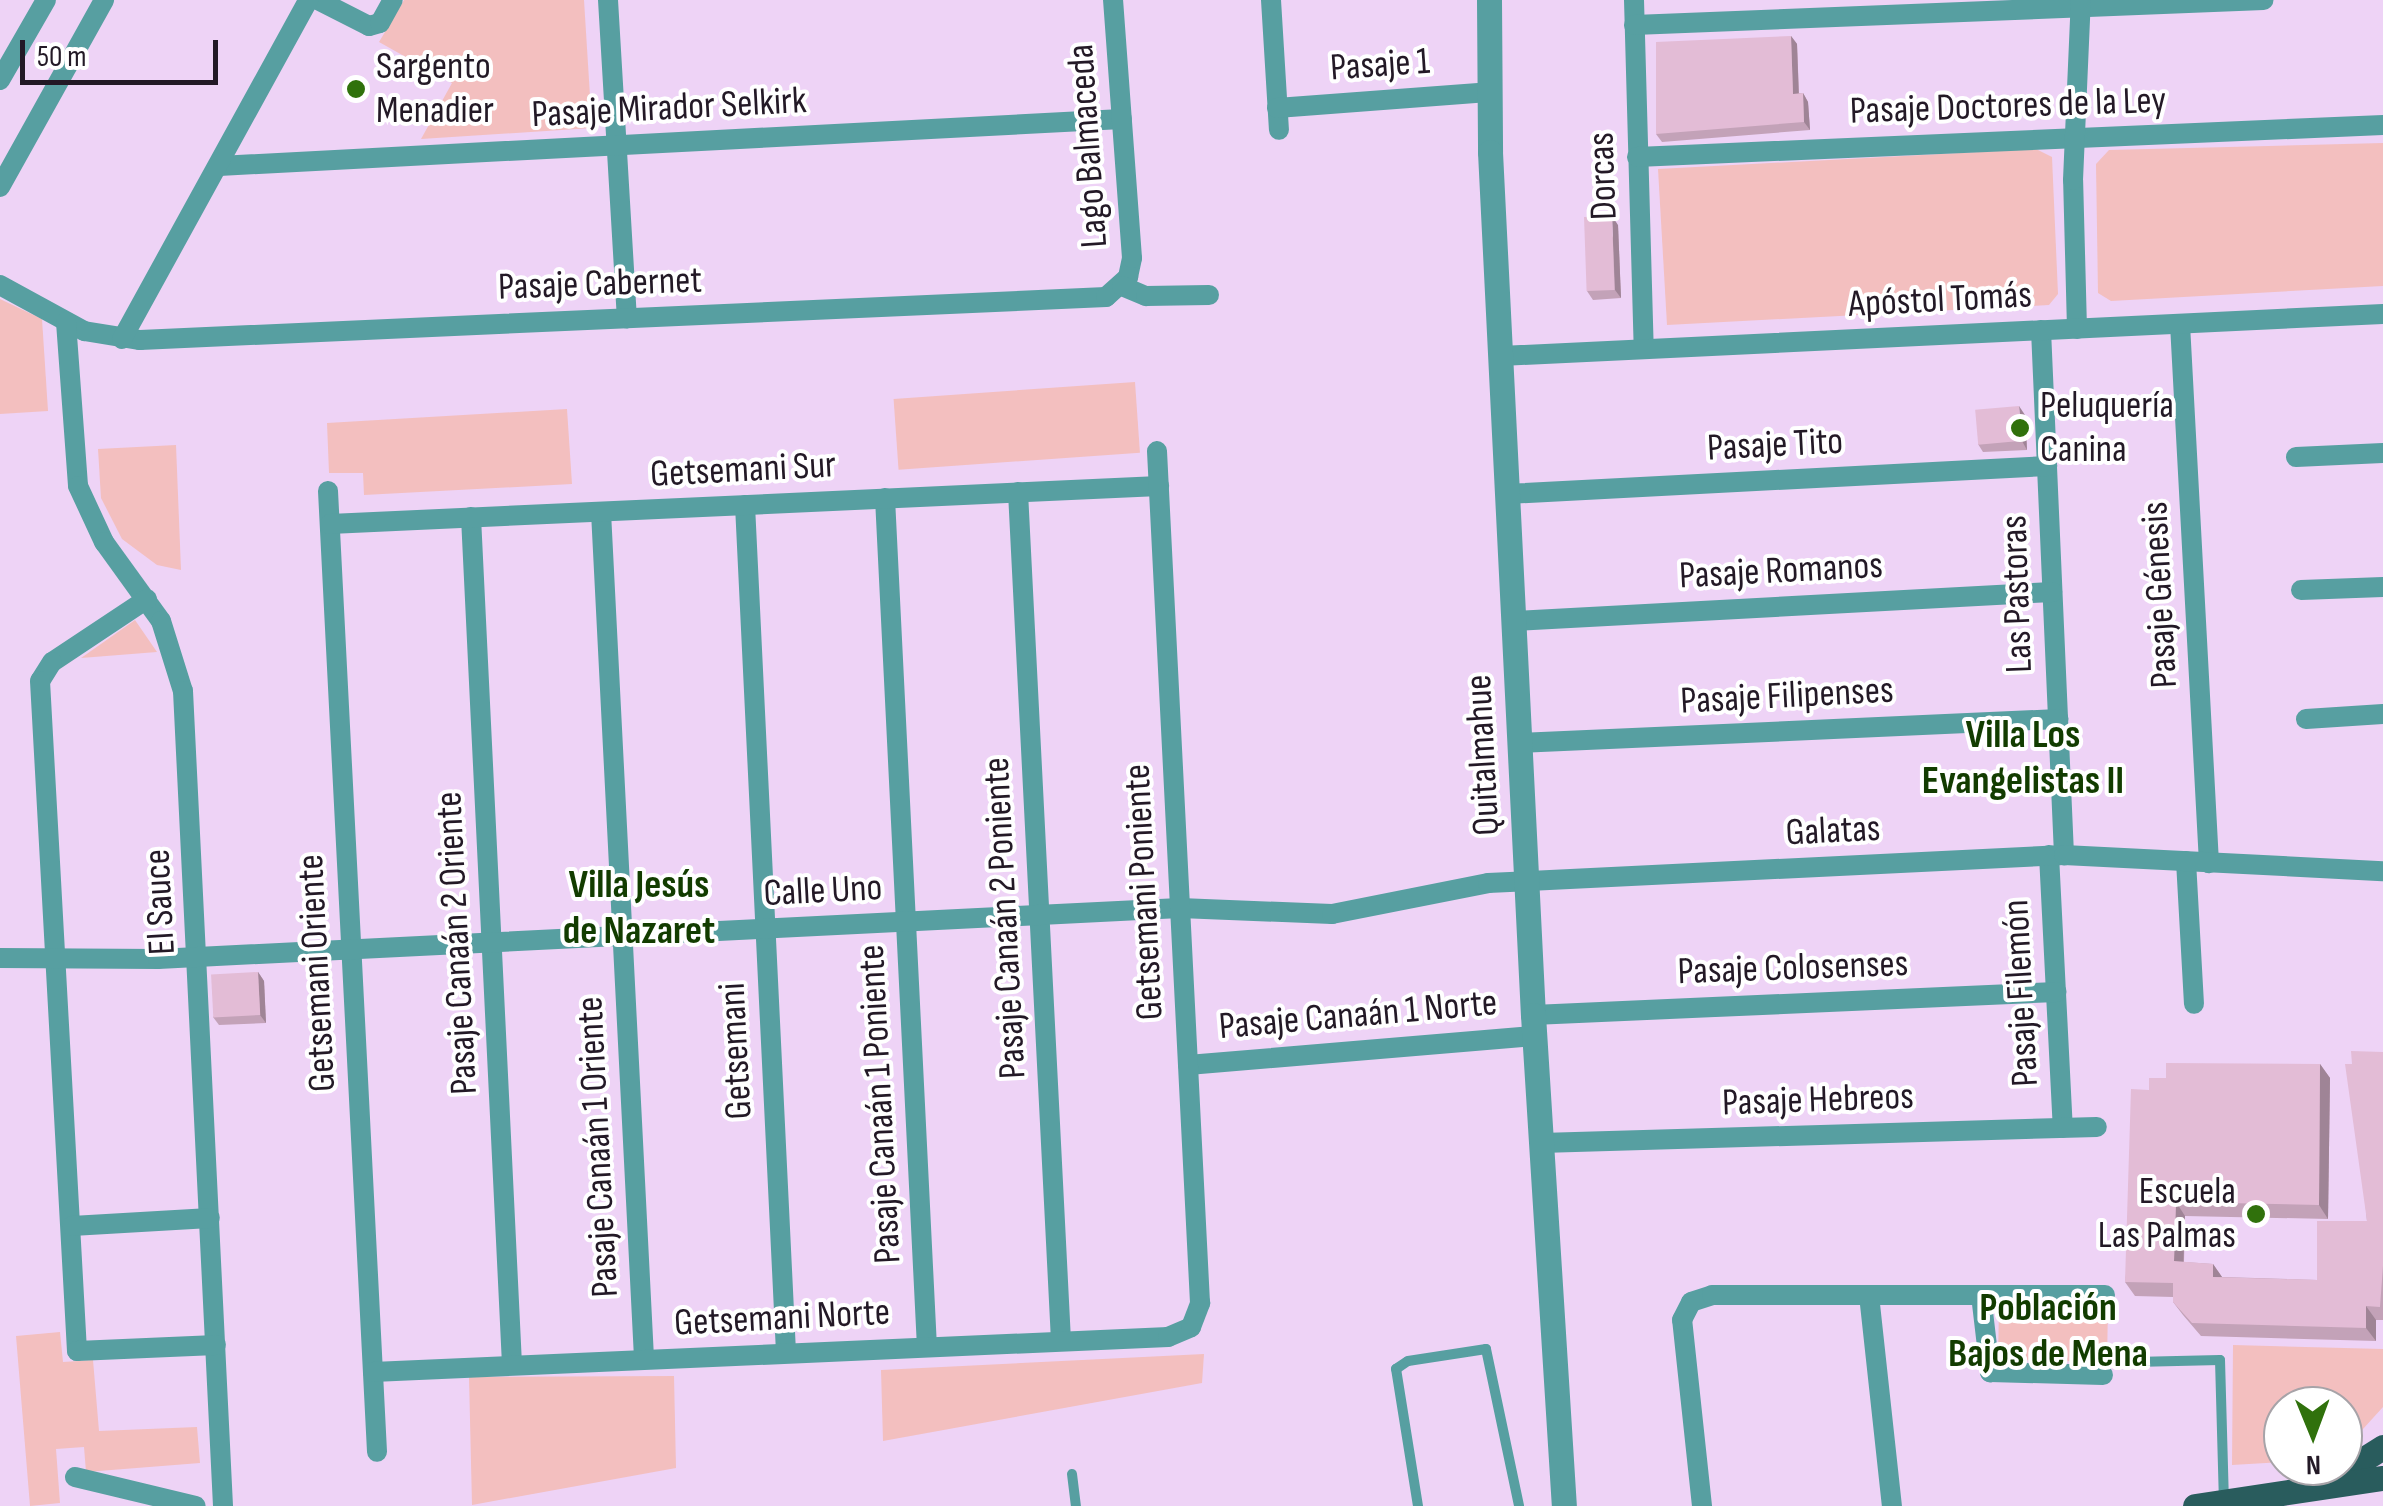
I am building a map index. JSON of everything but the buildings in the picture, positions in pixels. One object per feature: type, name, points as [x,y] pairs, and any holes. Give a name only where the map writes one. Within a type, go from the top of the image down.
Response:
[{"type":"main road","points":[[2195,1506],[2238,1502],[2316,1486]]},
{"type":"street","points":[[0,80],[46,0]]},
{"type":"street","points":[[0,188],[104,0]]},
{"type":"street","points":[[122,339],[308,0]]},
{"type":"street","points":[[318,0],[369,26],[380,23],[394,0]]},
{"type":"street","points":[[608,0],[626,318]]},
{"type":"street","name":"Lago Balmaceda","points":[[1113,0],[1132,258],[1122,286]]},
{"type":"street","points":[[1271,0],[1279,130]]},
{"type":"street","name":"Quitalmahue","points":[[1489,0],[1488,92],[1526,880],[1564,1506]]},
{"type":"street","name":"Dorcas","points":[[1634,0],[1644,350]]},
{"type":"street","points":[[1634,24],[2080,4],[2264,0]]},
{"type":"street","points":[[2077,329],[2074,139],[2080,4]]},
{"type":"street","name":"Pasaje 1","points":[[1278,108],[1488,92]]},
{"type":"street","name":"Pasaje Mirador Selkirk","points":[[220,166],[1122,120]]},
{"type":"street","name":"Pasaje Doctores de la Ley","points":[[1637,157],[2383,126]]},
{"type":"street","name":"Pasaje Cabernet","points":[[0,285],[66,322],[122,339],[1096,299],[1122,286],[1146,296],[1209,295]]},
{"type":"street","name":"Apóstol Tomás","points":[[1500,356],[2383,314]]},
{"type":"street","name":"El Sauce","points":[[66,322],[78,486],[94,524],[147,599],[173,648],[183,691],[223,1506]]},
{"type":"street","name":"Pasaje Génesis","points":[[2180,324],[2209,862]]},
{"type":"street","name":"Las Pastoras","points":[[2041,330],[2058,719],[2056,855]]},
{"type":"street","name":"Getsemani Poniente","points":[[1157,451],[1200,1303],[1191,1326]]},
{"type":"street","points":[[2296,457],[2383,453]]},
{"type":"street","name":"Pasaje Tito","points":[[1507,494],[2047,466]]},
{"type":"street","name":"Getsemani Sur","points":[[330,524],[1159,486]]},
{"type":"street","name":"Getsemani Oriente","points":[[328,491],[376,1452]]},
{"type":"street","name":"Pasaje Canaán 2 Poniente","points":[[1018,492],[1062,1341]]},
{"type":"street","name":"Pasaje Canaán 1 Poniente","points":[[885,498],[927,1347]]},
{"type":"street","name":"Getsemani","points":[[745,505],[786,1353]]},
{"type":"street","name":"Pasaje Canaán 1 Oriente","points":[[601,512],[644,1359]]},
{"type":"street","name":"Pasaje Canaán 2 Oriente","points":[[471,517],[512,1365]]},
{"type":"street","points":[[2301,590],[2383,587]]},
{"type":"street","name":"Pasaje Romanos","points":[[1514,621],[2052,592]]},
{"type":"street","points":[[147,599],[52,662],[40,681],[77,1351],[216,1345]]},
{"type":"street","points":[[2306,719],[2383,714]]},
{"type":"street","name":"Pasaje Filipenses","points":[[1520,744],[2058,719]]},
{"type":"street","name":"Galatas","points":[[1526,880],[2056,855],[2383,871]]},
{"type":"street","name":"Pasaje Filemón","points":[[2056,855],[2056,992],[2063,1128]]},
{"type":"street","points":[[2186,861],[2194,1004]]},
{"type":"street","name":"Calle Uno","points":[[0,958],[198,957],[1180,908],[1332,914],[1477,884],[1526,880]]},
{"type":"street","name":"Pasaje Colosenses","points":[[1534,1025],[2056,992]]},
{"type":"street","name":"Pasaje Canaán 1 Norte","points":[[1188,1065],[1534,1025]]},
{"type":"street","name":"Pasaje Hebreos","points":[[1541,1143],[2097,1127]]},
{"type":"street","points":[[72,1226],[210,1218]]},
{"type":"street","points":[[1702,1506],[1682,1320],[1692,1302],[1712,1295],[2104,1295]]},
{"type":"street","points":[[1869,1295],[1892,1506]]},
{"type":"street","points":[[1981,1295],[1990,1372],[2104,1375]]},
{"type":"street","name":"Getsemani Norte","points":[[373,1372],[1168,1336],[1191,1326]]},
{"type":"street","points":[[75,1477],[196,1506]]},
{"type":"lane","points":[[1418,1506],[1396,1370],[1408,1362],[1486,1350],[1518,1506]]},
{"type":"lane","points":[[2134,1362],[2220,1360],[2238,1502]]},
{"type":"lane","points":[[1072,1474],[1076,1506]]},
{"type":"shaded area","points":[[404,0],[584,0],[592,128],[421,139],[452,83],[379,42]]},
{"type":"shaded area","points":[[2383,143],[2383,286],[2111,301],[2098,293],[2096,164],[2109,150]]},
{"type":"shaded area","points":[[2036,149],[2052,157],[2058,294],[2049,305],[1667,325],[1658,169]]},
{"type":"shaded area","points":[[0,299],[42,319],[48,411],[0,414]]},
{"type":"shaded area","points":[[1135,382],[1140,453],[899,470],[894,399]]},
{"type":"shaded area","points":[[567,409],[572,484],[364,495],[363,473],[329,473],[327,423]]},
{"type":"shaded area","points":[[176,445],[181,570],[157,565],[122,539],[101,498],[98,449]]},
{"type":"shaded area","points":[[135,620],[157,652],[81,658]]},
{"type":"shaded area","points":[[1999,1305],[2108,1307],[2107,1362],[1998,1360]]},
{"type":"shaded area","points":[[60,1332],[63,1362],[93,1360],[99,1431],[197,1427],[200,1463],[86,1472],[84,1447],[56,1449],[60,1503],[30,1506],[16,1336]]},
{"type":"shaded area","points":[[2233,1345],[2383,1349],[2383,1407],[2363,1429],[2363,1386],[2263,1386],[2263,1463],[2232,1465]]},
{"type":"shaded area","points":[[1204,1354],[1202,1383],[883,1441],[881,1370]]},
{"type":"shaded area","points":[[674,1376],[676,1468],[472,1505],[469,1377]]},
{"type":"place","name":"Sargento Menadier","points":[[356,89]]},
{"type":"place","name":"Peluquería Canina","points":[[2020,428]]},
{"type":"place","name":"Escuela Las Palmas","points":[[2256,1214]]},
{"type":"district","name":"Villa Los Evangelistas II","points":[[2023,758]]},
{"type":"district","name":"Villa Jesús de Nazaret","points":[[639,908]]},
{"type":"district","name":"Población Bajos de Mena","points":[[2048,1331]]}]
